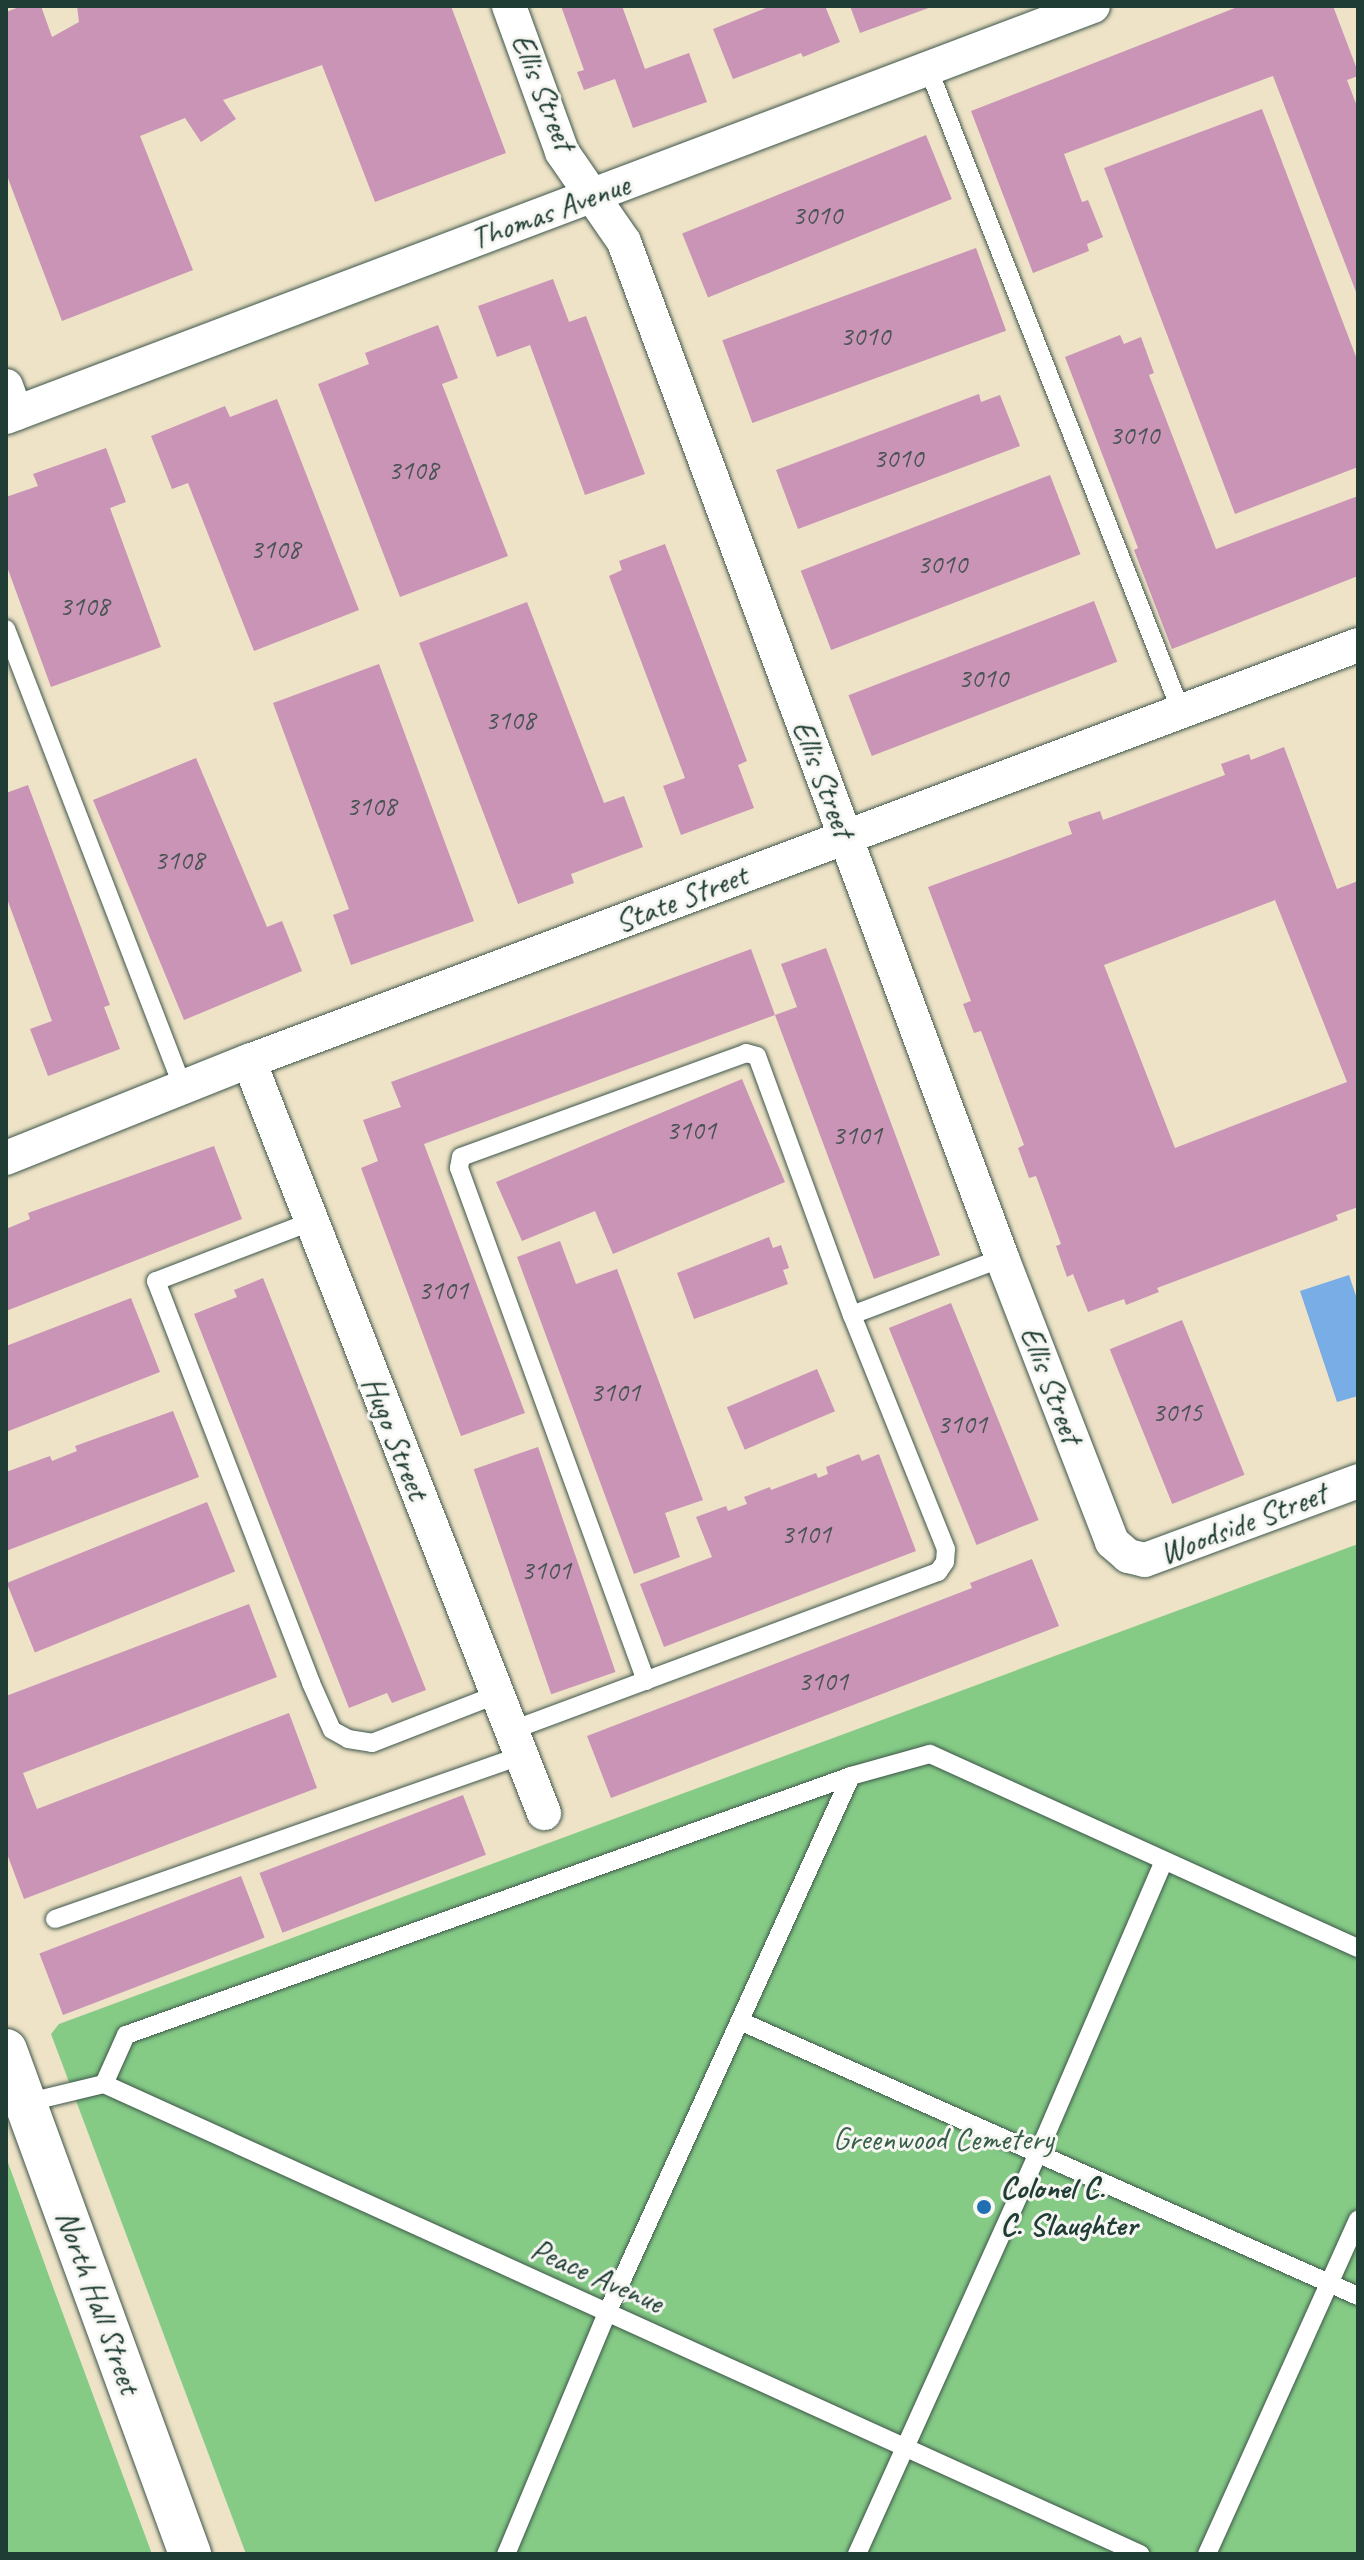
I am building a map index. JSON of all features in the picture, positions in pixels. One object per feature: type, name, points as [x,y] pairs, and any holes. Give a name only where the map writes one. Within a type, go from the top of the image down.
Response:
[{"type":"street","name":"Ellis Street","points":[[509,6],[562,152],[594,194],[624,242],[1002,1258],[1106,1529],[1112,1542],[1128,1556]]},
{"type":"street","name":"Thomas Avenue","points":[[9,406],[594,194],[1093,6]]},
{"type":"street","name":"State Street","points":[[6,1158],[249,1061],[1358,645]]},
{"type":"street","name":"Hugo Street","points":[[249,1061],[544,1813]]},
{"type":"street","name":"Woodside Street","points":[[1128,1556],[1145,1560],[1162,1556],[1358,1481]]},
{"type":"street","name":"North Hall Street","points":[[6,2050],[190,2554]]},
{"type":"lane","points":[[928,68],[1181,711]]},
{"type":"lane","points":[[6,629],[183,1087]]},
{"type":"lane","points":[[55,1919],[515,1744],[646,1681],[938,1572],[945,1562],[946,1549],[852,1315],[757,1056],[746,1053],[461,1157],[459,1168],[646,1681]]},
{"type":"lane","points":[[310,1222],[156,1281],[311,1683],[332,1730],[348,1739],[372,1743],[496,1695]]},
{"type":"lane","points":[[852,1315],[1002,1258]]},
{"type":"lane","points":[[25,2103],[104,2084],[126,2035],[851,1776],[930,1754],[1358,1948]]},
{"type":"lane","points":[[506,2554],[607,2313],[851,1776]]},
{"type":"lane","points":[[857,2554],[1039,2151],[1164,1861]]},
{"type":"lane","points":[[740,2021],[1039,2151],[1358,2296]]},
{"type":"lane","name":"Peace Avenue","points":[[104,2084],[1140,2554]]},
{"type":"lane","points":[[1207,2554],[1358,2219]]},
{"type":"green space","name":"Greenwood Cemetery","points":[[1358,1544],[1358,2554],[246,2554],[51,2034],[59,2024]]},
{"type":"green space","points":[[6,2157],[53,2287],[152,2554],[6,2554]]},
{"type":"water","points":[[1349,1275],[1358,1302],[1358,1396],[1337,1402],[1300,1291]]},
{"type":"building","points":[[22,6],[41,6],[52,37],[79,22],[77,6],[451,6],[506,153],[375,202],[322,65],[223,100],[236,119],[201,142],[185,118],[140,136],[193,270],[62,321],[6,173],[6,12]]},
{"type":"building","points":[[561,6],[622,6],[645,69],[689,53],[707,102],[633,128],[615,79],[584,90],[577,72],[584,70]]},
{"type":"building","points":[[771,6],[825,6],[840,42],[733,79],[713,29]]},
{"type":"building","points":[[850,6],[934,6],[860,33]]},
{"type":"building","points":[[1240,6],[1333,6],[1358,72],[1358,76],[1347,80],[1358,109],[1358,297],[1273,76],[1064,154],[1082,202],[1088,200],[1103,237],[1087,244],[1089,251],[1033,273],[971,111]]},
{"type":"building","points":[[1262,109],[1358,362],[1358,467],[1235,514],[1104,168]]},
{"type":"building","points":[[926,135],[952,199],[708,297],[682,234]]},
{"type":"building","points":[[976,248],[1006,331],[752,423],[722,340]]},
{"type":"building","points":[[553,279],[569,322],[586,316],[645,474],[585,495],[530,345],[497,357],[478,306]]},
{"type":"building","points":[[438,325],[458,378],[442,384],[508,556],[400,597],[318,384],[369,364],[365,353]]},
{"type":"building","points":[[1120,335],[1124,344],[1141,337],[1154,373],[1149,375],[1216,549],[1358,496],[1358,576],[1172,649],[1134,550],[1138,548],[1065,357]]},
{"type":"building","points":[[979,394],[981,402],[1000,395],[1020,446],[798,529],[776,470]]},
{"type":"building","points":[[277,399],[359,610],[254,651],[188,483],[172,489],[151,436],[225,406],[230,417]]},
{"type":"building","points":[[106,448],[126,502],[110,508],[161,647],[51,687],[6,564],[6,497],[38,486],[33,474]]},
{"type":"building","points":[[1050,475],[1080,554],[831,650],[801,571]]},
{"type":"building","points":[[665,544],[747,761],[738,765],[754,808],[681,835],[663,786],[685,778],[609,576],[622,570],[619,561]]},
{"type":"building","points":[[1094,601],[1117,662],[872,756],[848,695]]},
{"type":"building","points":[[527,602],[604,803],[624,796],[643,847],[571,874],[574,883],[518,904],[419,643]]},
{"type":"building","points":[[379,664],[474,921],[351,965],[333,915],[349,909],[273,703]]},
{"type":"building","points":[[1284,747],[1337,889],[1358,881],[1358,1207],[1336,1215],[1338,1220],[1157,1288],[1159,1292],[1126,1305],[1124,1299],[1088,1312],[1073,1274],[1067,1277],[1056,1246],[1061,1244],[1036,1176],[1029,1178],[1018,1148],[1024,1145],[981,1031],[974,1033],[963,1004],[971,1001],[928,887],[1072,834],[1068,822],[1100,811],[1103,820],[1225,775],[1221,764],[1249,754],[1251,760]],"holes":[[[1275,900],[1347,1082],[1175,1148],[1104,965]]]},
{"type":"building","points":[[196,758],[267,927],[282,921],[302,971],[184,1020],[93,800]]},
{"type":"building","points":[[28,785],[110,1005],[104,1007],[120,1049],[48,1076],[30,1029],[52,1021],[6,896],[6,793]]},
{"type":"building","points":[[826,948],[940,1255],[874,1279],[775,1015],[797,1007],[781,964]]},
{"type":"building","points":[[751,949],[775,1015],[424,1144],[525,1413],[461,1436],[361,1168],[378,1161],[363,1120],[401,1107],[391,1082]]},
{"type":"building","points":[[742,1079],[785,1182],[613,1254],[595,1211],[522,1241],[496,1182]]},
{"type":"building","points":[[214,1146],[242,1219],[6,1311],[6,1229],[30,1219],[28,1213]]},
{"type":"building","points":[[769,1237],[773,1248],[781,1245],[789,1268],[783,1270],[788,1284],[694,1319],[677,1273]]},
{"type":"building","points":[[560,1241],[576,1284],[617,1269],[703,1500],[665,1513],[680,1557],[634,1574],[517,1257]]},
{"type":"building","points":[[263,1278],[426,1690],[392,1703],[387,1693],[349,1708],[194,1314],[237,1297],[234,1290]]},
{"type":"building","points":[[131,1298],[160,1372],[6,1432],[6,1346]]},
{"type":"building","points":[[951,1303],[1039,1520],[977,1545],[889,1328]]},
{"type":"building","points":[[1182,1320],[1245,1475],[1172,1504],[1110,1349]]},
{"type":"building","points":[[817,1369],[835,1411],[745,1450],[727,1407]]},
{"type":"building","points":[[173,1411],[199,1477],[6,1551],[6,1472],[50,1456],[52,1461],[77,1451],[75,1446]]},
{"type":"building","points":[[538,1447],[615,1672],[551,1694],[474,1469]]},
{"type":"building","points":[[859,1454],[862,1461],[879,1454],[916,1551],[664,1647],[640,1584],[712,1557],[696,1517],[726,1506],[728,1511],[747,1504],[744,1497],[770,1487],[771,1490],[816,1473],[818,1478],[828,1474],[826,1467]]},
{"type":"building","points":[[207,1502],[235,1572],[35,1652],[7,1583]]},
{"type":"building","points":[[1032,1559],[1059,1626],[611,1798],[587,1736],[972,1588],[970,1583]]},
{"type":"building","points":[[249,1604],[277,1677],[23,1773],[37,1809],[289,1713],[317,1788],[24,1899],[6,1851],[6,1696]]},
{"type":"building","points":[[463,1795],[486,1855],[282,1933],[259,1873]]},
{"type":"building","points":[[241,1876],[265,1938],[63,2015],[39,1953]]},
{"type":"place","name":"Colonel C. C. Slaughter","points":[[984,2207]]}]
